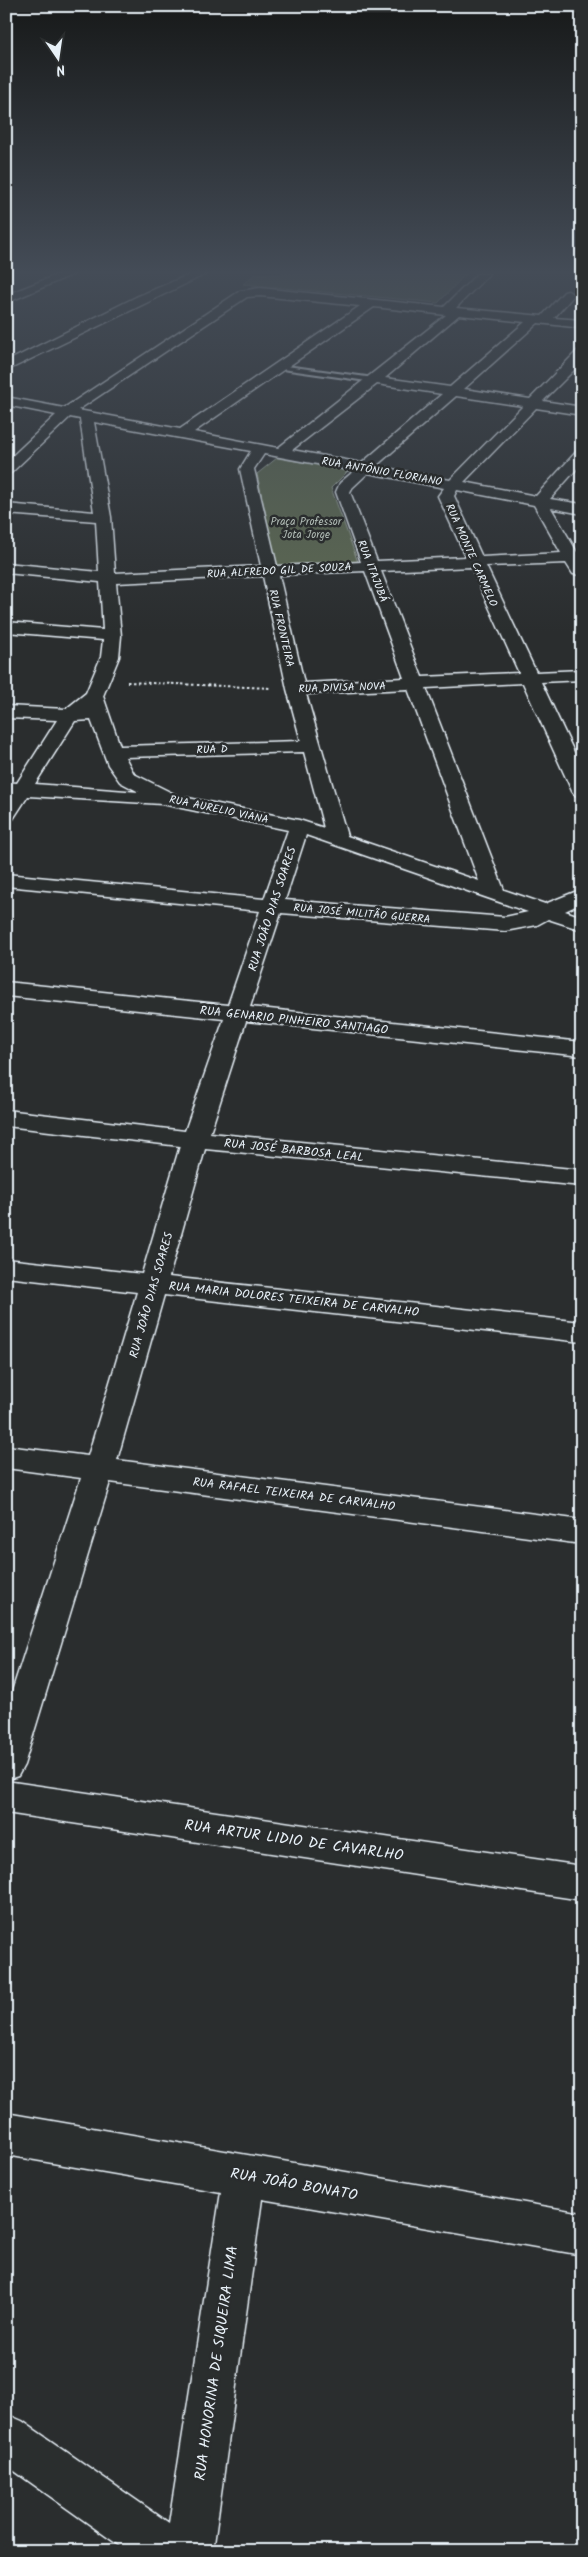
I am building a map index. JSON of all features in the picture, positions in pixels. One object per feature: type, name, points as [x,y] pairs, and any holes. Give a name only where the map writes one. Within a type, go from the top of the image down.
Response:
[{"type":"street","points":[[6,470],[67,412],[95,393]]},
{"type":"street","points":[[182,434],[243,393]]},
{"type":"street","points":[[280,453],[357,393]]},
{"type":"street","name":"RUA ITAJUBÁ","points":[[450,393],[344,486],[343,492],[494,892]]},
{"type":"street","points":[[460,393],[582,411]]},
{"type":"street","name":"RUA MONTE CARMELO","points":[[545,393],[453,484],[446,496],[447,502],[528,678],[582,791]]},
{"type":"street","points":[[6,409],[13,402]]},
{"type":"street","name":"RUA ANTÔNIO FLORIANO","points":[[13,402],[582,509]]},
{"type":"street","points":[[6,815],[14,788],[69,716],[98,689],[110,657],[112,636],[104,517],[86,416]]},
{"type":"street","name":"RUA FRONTEIRA","points":[[260,449],[247,469],[296,689],[337,837]]},
{"type":"street","points":[[582,454],[540,501],[576,557],[582,575]]},
{"type":"street","points":[[6,509],[104,517]]},
{"type":"street","name":"RUA ALFREDO GIL DE SOUZA","points":[[6,568],[109,578],[474,560],[576,557]]},
{"type":"street","points":[[6,628],[112,636]]},
{"type":"street","name":"RUA DIVISA NOVA","points":[[296,689],[582,676]]},
{"type":"street","name":"RUA AURELIO VIANA","points":[[98,689],[99,716],[118,765],[127,778],[172,800],[299,826],[337,837],[494,892],[543,913],[582,924]]},
{"type":"street","points":[[6,712],[99,716]]},
{"type":"street","name":"RUA D","points":[[113,752],[312,746]]},
{"type":"street","points":[[14,788],[172,800]]},
{"type":"street","name":"RUA JOÃO DIAS SOARES","points":[[6,1765],[99,1469],[195,1140],[299,826]]},
{"type":"street","name":"RUA JOSÉ MILITÃO GUERRA","points":[[6,880],[273,906],[498,924],[520,922],[582,895]]},
{"type":"street","name":"RUA GENARIO PINHEIRO SANTIAGO","points":[[6,989],[582,1048]]},
{"type":"street","name":"RUA JOSÉ BARBOSA LEAL","points":[[6,1118],[195,1140],[582,1178]]},
{"type":"street","name":"RUA MARIA DOLORES TEIXEIRA DE CARVALHO","points":[[6,1268],[582,1332]]},
{"type":"street","name":"RUA RAFAEL TEIXEIRA DE CARVALHO","points":[[6,1457],[582,1532]]},
{"type":"street","name":"RUA ARTUR LIDIO DE CAVARLHO","points":[[6,1797],[582,1883]]},
{"type":"street","name":"RUA JOÃO BONATO","points":[[6,2134],[582,2234]]},
{"type":"street","name":"RUA HONORINA DE SIQUEIRA LIMA","points":[[189,2551],[244,2176]]},
{"type":"street","points":[[6,2437],[168,2551]]},
{"type":"path","name":"RUA DIVISA NOVA","points":[[98,689],[296,689]]},
{"type":"green space","name":"Praça Professor Jota Jorge","points":[[277,458],[349,470],[331,488],[358,562],[277,566],[257,474]]}]
